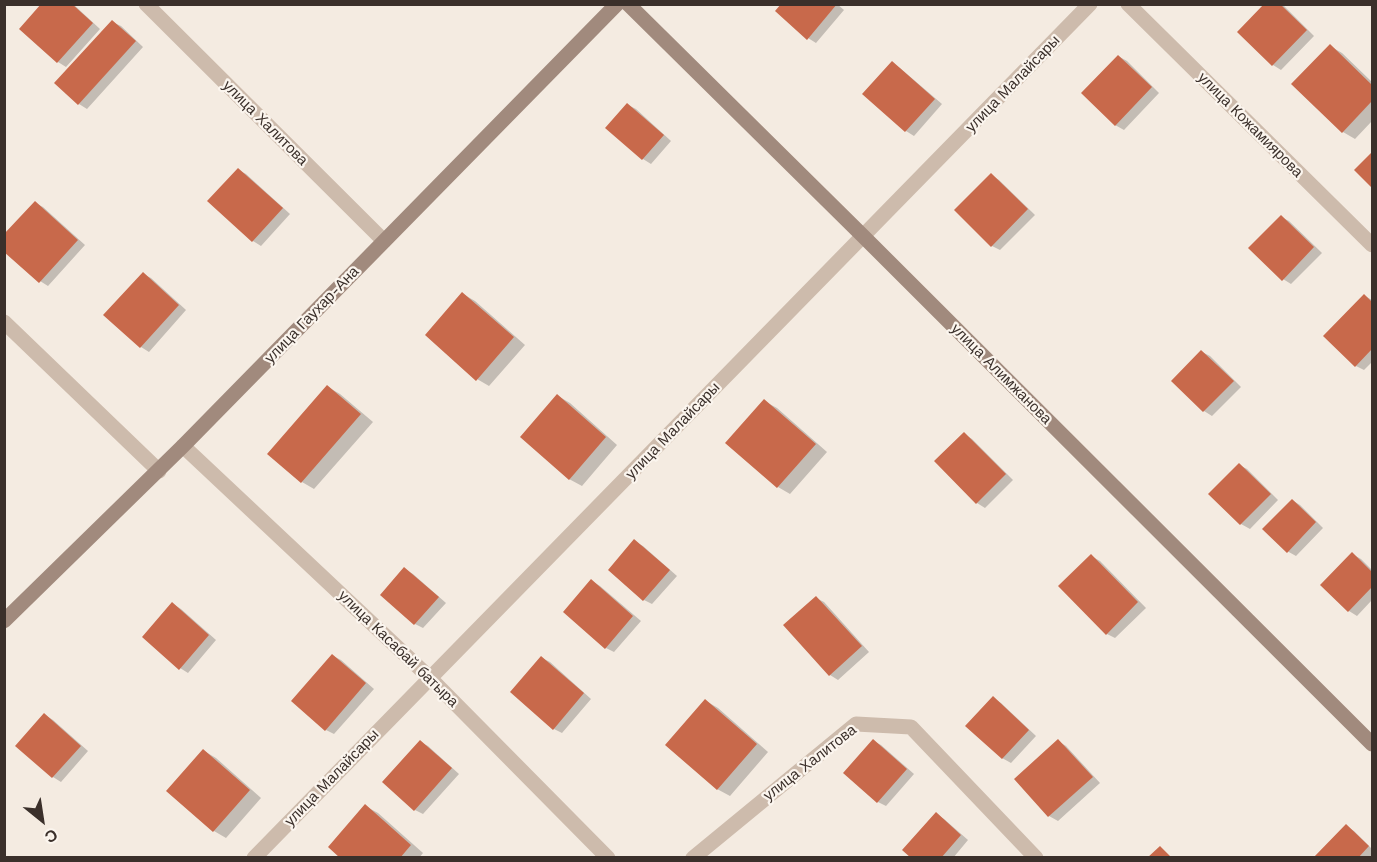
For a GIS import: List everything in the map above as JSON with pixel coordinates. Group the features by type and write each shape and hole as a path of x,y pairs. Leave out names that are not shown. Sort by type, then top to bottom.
{"street":[{"name":"улица Халитова","path":"146,4 384,241"},
{"name":"улица Гаухар-Ана","path":"4,621 159,471 617,4"},
{"name":"улица Алимжанова","path":"628,4 1372,744"},
{"name":"улица Малайсары","path":"254,858 1090,4"},
{"name":"улица Кожамиярова","path":"1128,4 1372,245"},
{"path":"4,322 159,471"},
{"name":"улица Касабай батыра","path":"183,446 430,678 608,858"},
{"name":"улица Халитова","path":"693,858 856,724 911,727 1036,858"}],"building":[{"path":"41,4 72,4 93,23 57,63 19,29"},
{"path":"781,4 837,4 807,40 775,11"},
{"path":"1264,4 1280,4 1307,30 1272,66 1237,32"},
{"path":"112,20 136,41 78,105 54,83"},
{"path":"1330,44 1372,85 1372,101 1342,133 1291,84"},
{"path":"1118,55 1152,87 1115,126 1081,93"},
{"path":"892,61 935,99 905,132 862,94"},
{"path":"627,103 664,135 642,160 605,128"},
{"path":"1372,152 1372,188 1354,170"},
{"path":"238,168 283,208 252,242 207,201"},
{"path":"991,173 1028,209 991,247 954,210"},
{"path":"35,201 78,240 39,283 4,252 4,234"},
{"path":"1281,215 1314,247 1282,281 1248,248"},
{"path":"143,272 179,305 140,348 103,315"},
{"path":"462,292 514,337 476,381 425,335"},
{"path":"1364,294 1372,302 1372,349 1355,367 1323,336"},
{"path":"1201,350 1234,381 1203,412 1171,381"},
{"path":"327,385 361,414 301,483 267,454"},
{"path":"557,394 606,437 569,480 520,437"},
{"path":"764,399 816,444 777,488 725,443"},
{"path":"964,432 1006,474 976,504 934,461"},
{"path":"1239,463 1271,494 1240,525 1208,494"},
{"path":"1292,499 1316,522 1287,553 1262,529"},
{"path":"634,539 670,570 643,601 608,570"},
{"path":"1352,552 1372,572 1372,587 1348,612 1320,585"},
{"path":"1091,554 1138,602 1106,635 1058,586"},
{"path":"404,567 439,597 414,625 380,595"},
{"path":"591,579 633,616 605,649 563,612"},
{"path":"816,596 862,646 829,676 783,625"},
{"path":"172,602 209,635 179,670 142,637"},
{"path":"332,654 366,683 325,731 291,701"},
{"path":"541,656 584,693 553,730 510,692"},
{"path":"993,696 1029,730 1002,759 965,726"},
{"path":"705,699 757,744 717,790 665,745"},
{"path":"44,713 81,746 52,778 15,746"},
{"path":"873,739 907,769 877,803 843,773"},
{"path":"1058,739 1093,777 1048,817 1014,779"},
{"path":"420,740 452,768 414,811 382,782"},
{"path":"203,749 250,790 213,832 166,791"},
{"path":"365,804 411,845 400,858 340,858 328,847"},
{"path":"936,812 961,835 941,858 911,858 902,850"},
{"path":"1346,824 1369,846 1358,858 1313,858"},
{"path":"1160,846 1172,858 1147,858"}]}
